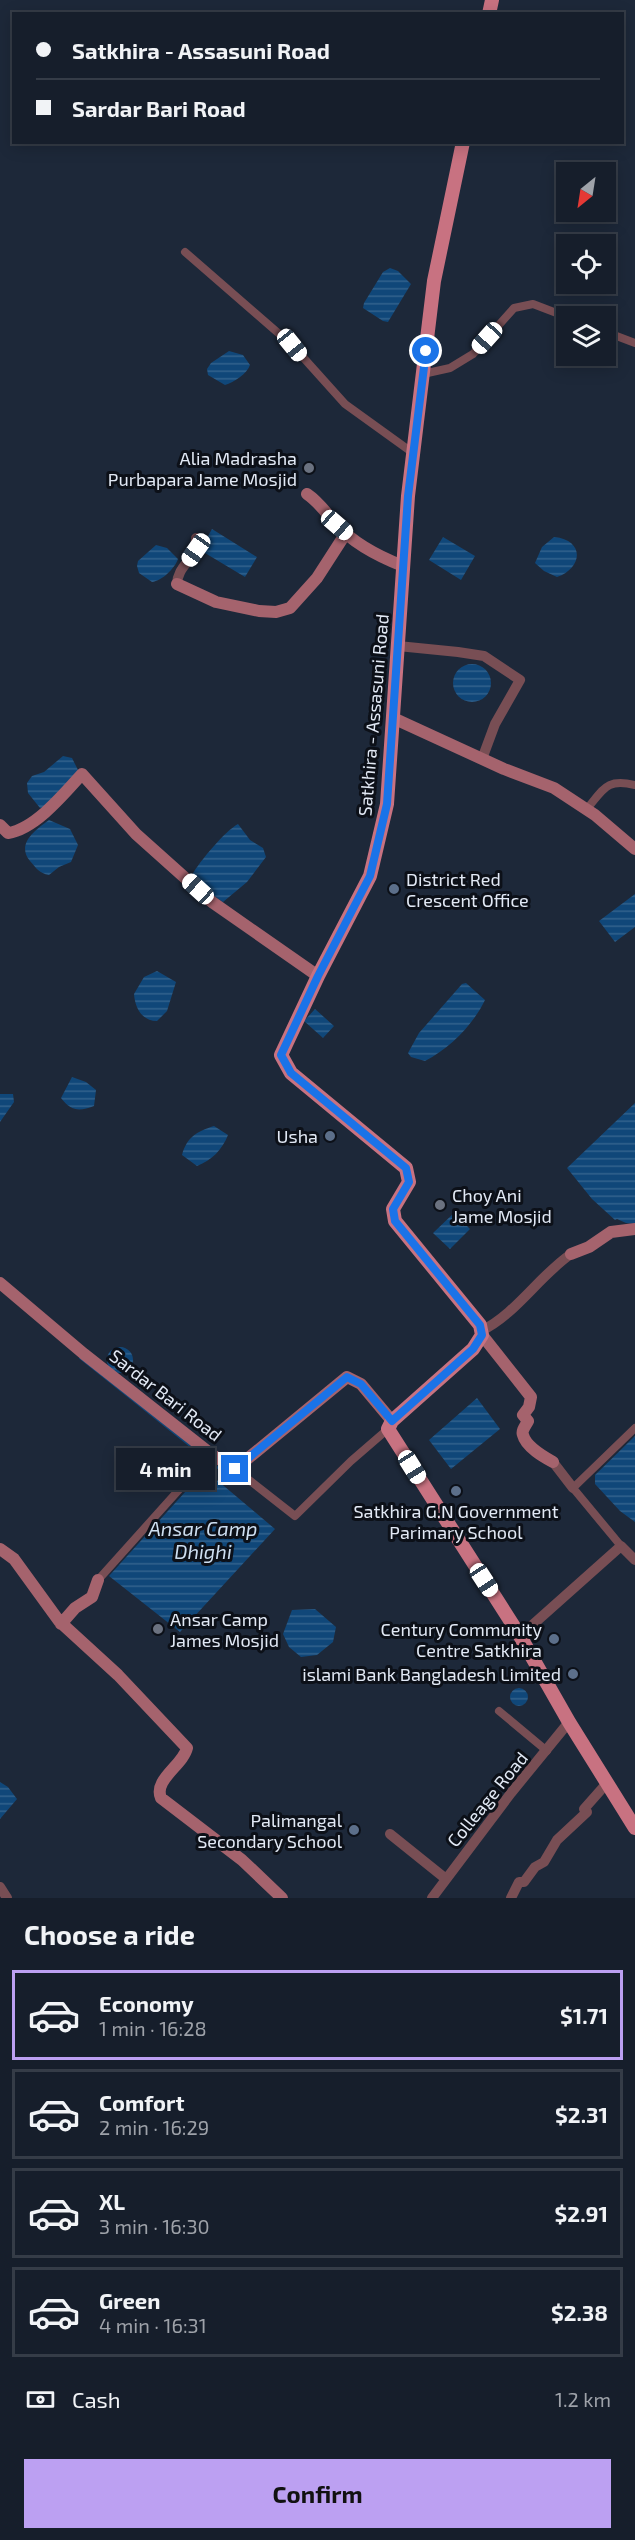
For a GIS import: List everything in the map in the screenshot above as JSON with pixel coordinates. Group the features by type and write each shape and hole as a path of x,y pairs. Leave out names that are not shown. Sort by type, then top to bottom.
{"main road":[{"name":"Satkhira - Assasuni Road","path":"463,144 434,281 413,453 387,804 370,876 318,976 281,1055 291,1073 406,1168 409,1182 393,1209 395,1221 480,1325 481,1333"},
{"path":"307,494 317,501 346,533 382,556 403,566"},
{"path":"177,584 216,602 259,611 276,612 291,608 317,578 346,533"},
{"path":"393,718 482,759 554,788 635,849"},
{"path":"0,825 8,833 15,832 50,809 82,774 136,834 212,902 318,976"},
{"path":"571,1254 589,1247 611,1232 635,1229"},
{"name":"Sardar Bari Road","path":"0,1283 84,1354 211,1454 235,1469"},
{"path":"390,1425 473,1349 481,1333 531,1397 529,1407 523,1414 528,1421 522,1432 523,1436 538,1454 553,1462"},
{"path":"235,1469 347,1377 361,1384 390,1425 635,1828"},
{"path":"0,1549 14,1559 61,1624 118,1675 187,1748 183,1758 161,1785 160,1798 242,1860 282,1898"},
{"path":"61,1624 75,1608 92,1597 98,1580"}],"street":[{"path":"185,252 292,345 345,404 413,453"},
{"path":"423,374 450,369 473,354 514,308 533,304 556,313"},
{"path":"616,336 635,343"},
{"path":"177,584 178,574 196,550 196,538"},
{"path":"398,646 484,657 520,680 495,724 482,759"},
{"path":"586,810 608,784 618,781 635,785"},
{"path":"481,1333 499,1320 550,1269 571,1254"},
{"path":"235,1469 295,1516 390,1425"},
{"path":"573,1488 635,1428"},
{"path":"98,1580 211,1454"},
{"path":"553,1462 628,1553"},
{"path":"520,1636 628,1553 635,1543"},
{"path":"499,1711 548,1751"},
{"name":"Colleage Road","path":"432,1898 511,1793 548,1751 569,1722"},
{"path":"511,1898 519,1882 525,1882 535,1867 544,1862 557,1840 580,1821 587,1812 584,1809 607,1783"},
{"path":"390,1834 446,1879"},
{"path":"0,1887 7,1898"}],"water":[{"path":"390,268 398,271 411,284 388,322 363,308 383,272"},
{"path":"229,351 243,355 250,365 240,377 225,385 208,375 207,369 211,363"},
{"path":"212,529 257,557 245,577 200,550"},
{"path":"443,537 475,556 461,580 429,560"},
{"path":"554,537 571,543 577,555 572,567 557,577 544,571 535,563 542,547"},
{"path":"156,545 167,548 178,559 168,574 152,582 139,573 137,566 138,561"},
{"path":"472,664 485,670 491,683 485,696 472,702 459,696 453,683 459,670"},
{"path":"63,756 72,758 78,770 44,809 40,808 28,793 27,783 32,776 44,772"},
{"path":"49,820 70,829 78,845 71,862 59,867 49,875 36,868 26,855 25,849 29,838"},
{"path":"238,824 250,840 263,848 266,857 247,882 223,902 209,893 192,875 213,847"},
{"path":"635,894 635,927 615,942 599,921"},
{"path":"157,971 176,982 167,1011 157,1021 147,1019 140,1013 134,994 144,977"},
{"path":"466,983 485,1000 474,1018 460,1035 434,1056 425,1061 411,1057 408,1053 419,1033 462,984"},
{"path":"315,1009 334,1026 323,1038 304,1021"},
{"path":"72,1077 86,1082 96,1090 94,1106 76,1109 68,1106 61,1098"},
{"path":"0,1094 13,1094 14,1102 0,1122"},
{"path":"635,1103 635,1224 615,1220 592,1199 567,1168"},
{"path":"214,1126 228,1135 216,1154 197,1166 182,1155 184,1149 193,1136"},
{"path":"454,1213 470,1229 450,1249 433,1233"},
{"path":"120,1347 129,1351 133,1360 129,1369 120,1373 111,1369 107,1360 111,1351"},
{"path":"477,1398 500,1429 451,1469 429,1440"},
{"path":"635,1436 635,1522 620,1511 595,1484 595,1475"},
{"name":"Ansar Camp Dhighi","path":"205,1470 275,1529 180,1632 109,1576"},
{"path":"315,1609 336,1627 333,1642 317,1655 301,1657 289,1647 283,1634 292,1610"},
{"path":"519,1688 525,1691 528,1697 525,1703 519,1706 513,1703 510,1697 513,1691"},
{"path":"0,1782 8,1787 17,1799 0,1819"}],"waterway":[{"path":"80,1358 204,1457"},
{"path":"209,1460 226,1475"}],"place":[{"name":"Alia Madrasha Purbapara Jame Mosjid","path":"309,468"},
{"name":"District Red Crescent Office","path":"394,889"},
{"name":"Usha","path":"330,1136"},
{"name":"Choy Ani Jame Mosjid","path":"440,1205"},
{"name":"Satkhira G.N Government Parimary School","path":"456,1491"},
{"name":"Ansar Camp James Mosjid","path":"158,1629"},
{"name":"Century Community Centre Satkhira","path":"554,1639"},
{"name":"islami Bank Bangladesh Limited","path":"573,1674"},
{"name":"Palimangal Secondary School","path":"354,1830"}],"route":[{"path":"235,1469 347,1377 361,1384 392,1421 473,1349 482,1335 480,1325 395,1221 393,1209 409,1182 406,1168 291,1073 281,1055 318,976 370,876 387,804 408,496 426,351"}]}
